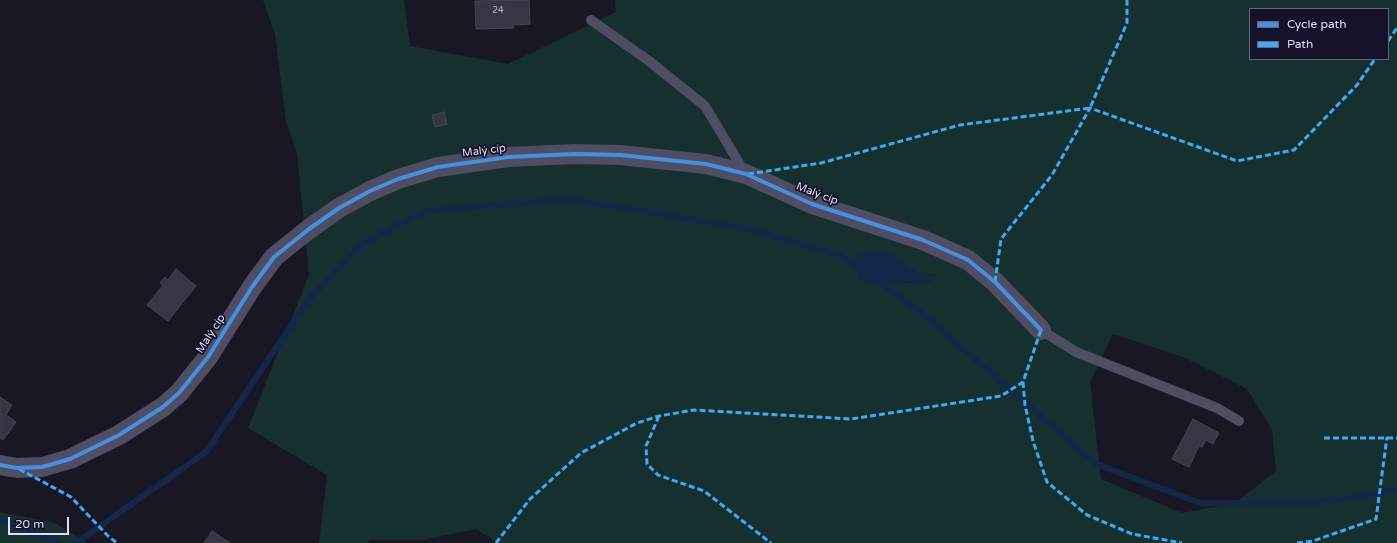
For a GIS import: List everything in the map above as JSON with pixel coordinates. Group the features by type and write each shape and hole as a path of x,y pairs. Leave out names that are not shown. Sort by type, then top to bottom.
{"street":[{"name":"Malý cíp","path":"0,465 17,468 42,467 70,459 119,435 163,407 179,393 208,357 252,287 274,257 309,229 339,208 370,191 398,179 438,168 508,157 575,154 620,155 706,164 746,174 812,204 923,240 968,260 995,282 1041,330"}],"lane":[{"path":"591,20 649,61 705,106 746,174"},
{"path":"1041,330 1076,352 1217,408 1239,421"}],"green space":[{"path":"263,0 404,0 410,46 508,64 616,12 615,0 1397,0 1397,543 498,543 476,529 423,540 369,540 368,543 319,543 327,475 248,428 309,275 297,154 286,121 275,34","holes":["919,273 935,275 914,283 900,282","1113,334 1185,358 1247,389 1272,430 1276,471 1235,503 1182,513 1101,479 1090,382"]},
{"path":"0,512 55,523 87,543 0,543"}],"water":[{"path":"872,251 890,253 919,273 936,275 931,282 900,282 882,285 868,284 861,281 855,267 859,254"}],"building":[{"path":"529,0 530,24 513,25 514,28 476,29 475,1"},
{"path":"444,112 447,124 435,127 432,115"},
{"path":"176,269 196,286 168,321 147,305 163,285 160,283 165,277 168,280"},
{"path":"0,397 12,405 6,415 16,422 3,440 0,438"},
{"path":"1193,419 1219,433 1213,444 1206,440 1202,447 1199,446 1189,467 1172,459"},
{"path":"212,531 230,543 204,543"}],"waterway":[{"path":"76,543 206,452 309,299 363,243 426,211 571,199 748,229 839,255 861,270"},
{"path":"877,281 915,307 1096,464 1200,503 1315,503 1397,490"},
{"path":"0,519 59,543"}],"marked path":[{"path":"748,174 821,163 960,125 1090,108 1127,23 1127,0"},
{"path":"1389,40 1397,28"},
{"path":"995,282 1001,239 1052,175 1090,108 1237,161 1294,150 1357,85 1374,60"},
{"path":"496,543 530,499 581,453 637,423 659,416 694,410 851,419 1001,396 1023,382 1041,330"},
{"path":"1023,382 1025,405 1033,441 1047,482 1087,515 1132,534 1182,543"},
{"path":"659,416 646,446 647,464 658,475 704,491 771,543"},
{"path":"1297,543 1313,541 1376,519 1387,437"},
{"path":"1324,438 1397,438"},
{"path":"19,469 71,497 108,536 117,543"}],"cycle path":[{"path":"0,465 17,468 42,467 70,459 119,435 163,407 179,393 208,357 252,287 274,257 309,229 339,208 370,191 398,179 438,167 508,157 575,154 620,155 706,164 746,174 812,204 923,240 968,260 995,282 1041,330"}]}
